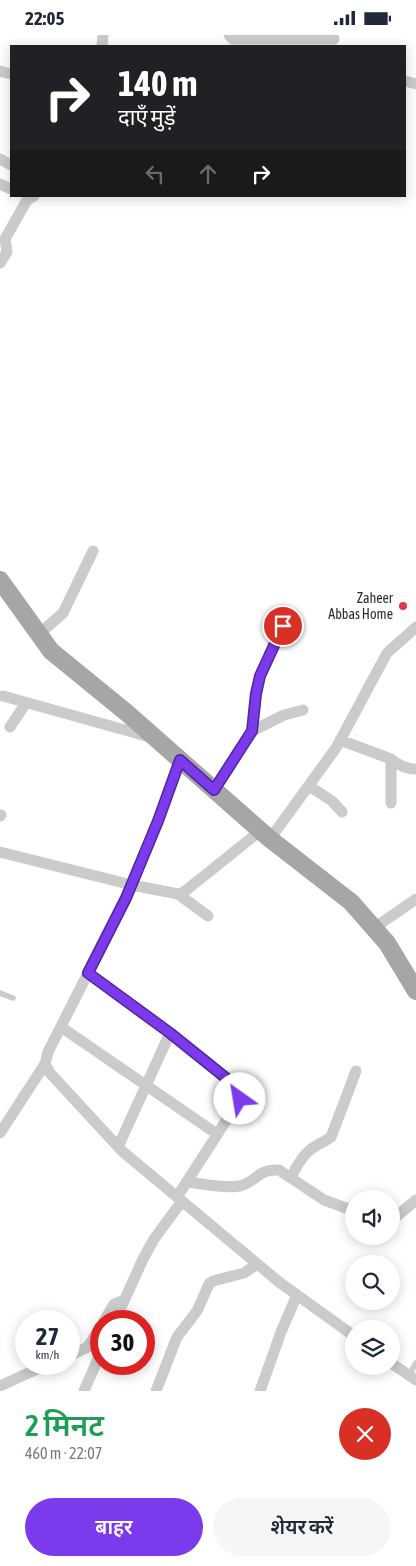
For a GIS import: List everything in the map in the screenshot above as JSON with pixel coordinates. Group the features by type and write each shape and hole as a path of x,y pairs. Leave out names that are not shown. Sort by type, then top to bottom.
{"main road":[{"path":"0,579 51,651 155,738 265,835 351,902 387,943 416,991"}],"street":[{"path":"229,35 233,39 334,40"},
{"path":"0,263 7,252 5,239 30,197"},
{"path":"39,634 63,613 92,551"},
{"path":"214,790 252,731 260,676 283,626"},
{"path":"178,894 184,892 265,835 309,786 336,748 387,653 416,627"},
{"path":"2,696 155,738"},
{"path":"10,727 26,703"},
{"path":"252,731 284,715 302,711"},
{"path":"340,740 391,759 410,769 416,769"},
{"path":"391,759 391,803"},
{"path":"0,1133 45,1064 48,1052 132,885 180,760"},
{"path":"309,786 332,801 342,813"},
{"path":"0,852 132,885 178,894 208,916"},
{"path":"374,928 416,899"},
{"path":"88,973 170,1033 236,1086 240,1092 240,1099 186,1182 179,1199 154,1239 120,1310"},
{"path":"61,1027 217,1134"},
{"path":"118,1147 170,1033"},
{"path":"45,1064 50,1073 118,1147 257,1264 345,1330"},
{"path":"291,1177 302,1157 308,1151 331,1137 356,1071"},
{"path":"186,1182 244,1185 262,1172 279,1170 324,1200 345,1208"},
{"path":"400,1213 416,1200"},
{"path":"156,1391 177,1337 187,1321 197,1311 209,1284 213,1281 244,1273 257,1264"},
{"path":"260,1391 281,1332 297,1295"},
{"path":"110,1310 114,1304 124,1300"},
{"path":"80,1351 90,1344"},
{"path":"400,1369 413,1378"},
{"path":"0,1386 24,1375"},
{"path":"84,1391 91,1375"}],"lane":[{"path":"0,993 13,998"},
{"path":"413,1378 416,1363"}],"place":[{"name":"Zaheer Abbas Home","path":"403,606"}],"route":[{"path":"240,1099 240,1092 236,1086 170,1033 88,973 126,898 158,821 180,760 214,790 252,731 260,676 283,626"}]}
